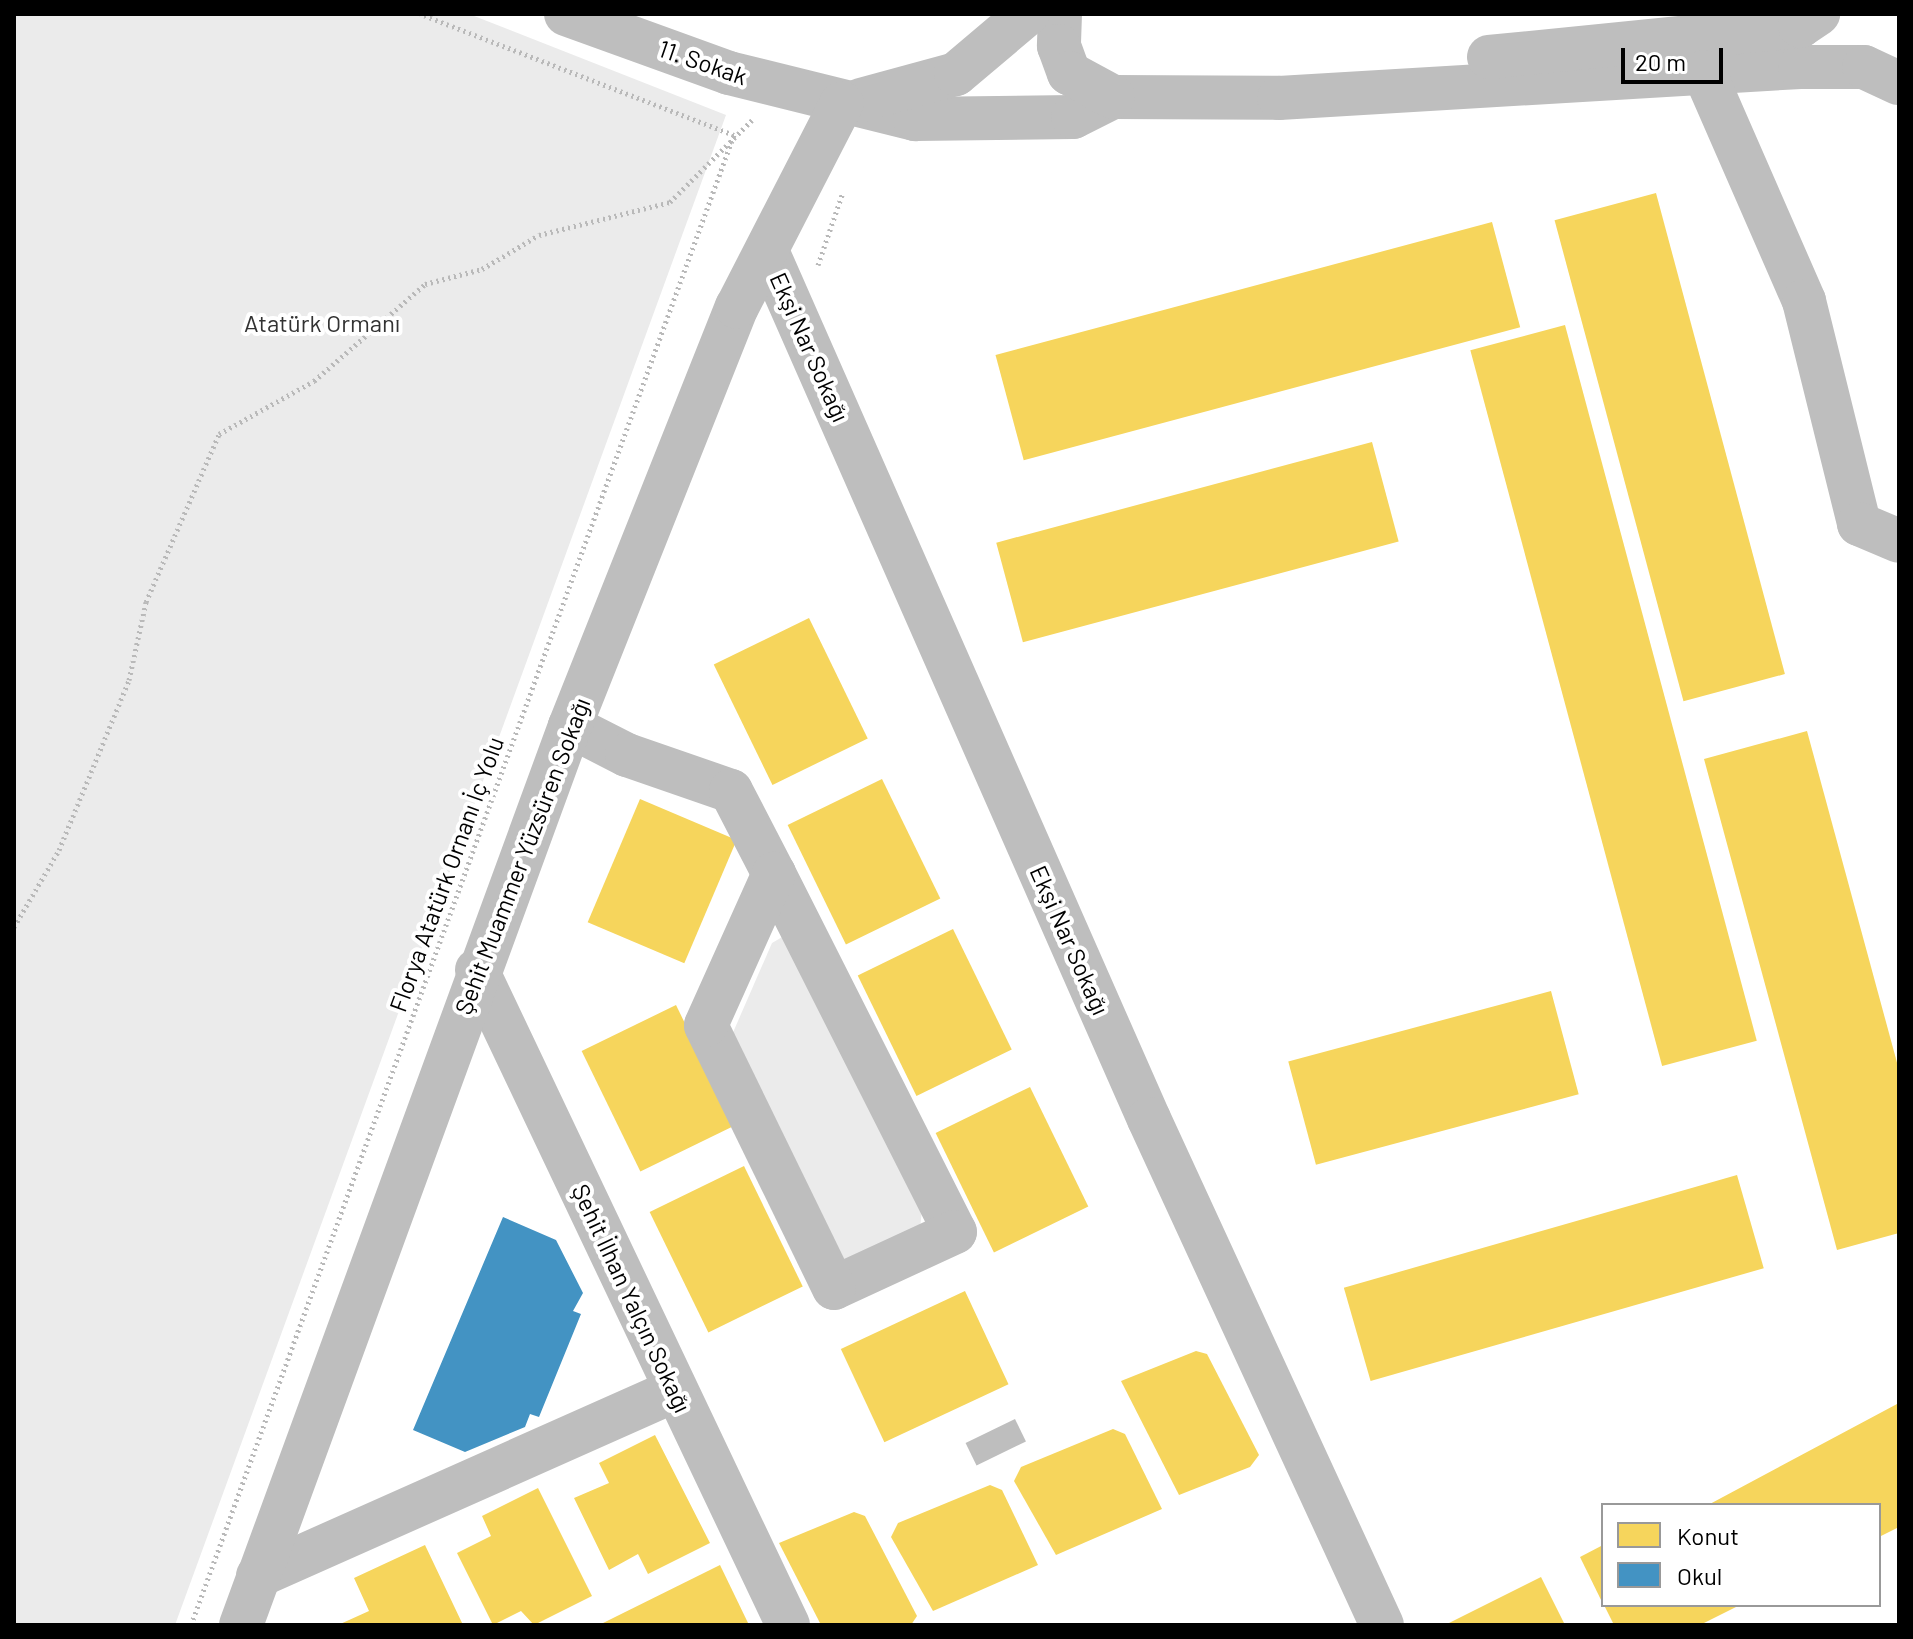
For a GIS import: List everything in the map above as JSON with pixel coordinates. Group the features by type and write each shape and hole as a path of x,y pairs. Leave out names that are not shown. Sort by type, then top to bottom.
{"street":[{"name":"11. Sokak","path":"566,14 729,73 915,119 1073,117 1113,97"},
{"path":"842,103 901,95 956,74 1027,14"},
{"path":"1060,14 1059,46 1069,73 1113,97 1205,93 1279,98 1704,72 1864,67 1899,83"},
{"path":"1205,93 1284,78 1800,26 1818,14"},
{"path":"1704,72 1804,301 1859,524 1899,541"},
{"name":"Şehit Muammer Yüzsüren Sokağı","path":"241,1625 477,970 570,726 737,307 842,103"},
{"name":"Ekşi Nar Sokağı","path":"767,251 1149,1119 1382,1625"},
{"path":"570,726 627,755 731,791 774,874 955,1232 834,1288 706,1025 774,874"},
{"name":"Şehit İlhan Yalçın Sokağı","path":"477,970 788,1625"},
{"path":"258,1576 675,1390"}],"path":[{"path":"421,14 734,135"},
{"path":"14,927 59,850 129,680 146,602 219,434 314,381 425,284 482,269 539,235 670,202 734,135 767,114"},
{"name":"Florya Atatürk Ornanı İç Yolu","path":"191,1625 734,135"},
{"path":"818,278 821,248 848,180"}],"green space":[{"name":"Atatürk Ormanı","path":"14,14 469,14 726,115 175,1625 14,1625"},
{"path":"784,936 922,1210 920,1228 851,1262 836,1258 731,1037 772,943"}],"shaded area":[{"path":"1015,1419 1026,1441 977,1466 966,1443"}],"building: Konut":[{"path":"1656,193 1785,674 1683,701 1555,220"},
{"path":"1492,222 1520,327 1024,460 996,355"},
{"path":"1565,325 1757,1041 1662,1066 1470,350"},
{"path":"1372,442 1399,541 1023,642 996,543"},
{"path":"809,618 868,738 772,785 714,664"},
{"path":"1807,731 1899,1070 1899,1233 1837,1250 1704,759"},
{"path":"882,779 940,899 846,945 788,825"},
{"path":"640,799 737,840 684,963 588,922"},
{"path":"953,929 1012,1049 916,1096 858,975"},
{"path":"1551,991 1579,1094 1316,1165 1288,1061"},
{"path":"676,1005 735,1125 640,1171 582,1051"},
{"path":"1030,1087 1088,1207 994,1253 936,1133"},
{"path":"744,1166 803,1286 708,1332 650,1212"},
{"path":"1737,1175 1764,1268 1371,1381 1344,1288"},
{"path":"965,1291 1009,1384 884,1442 841,1349"},
{"path":"1196,1351 1207,1354 1259,1455 1250,1467 1179,1495 1121,1381"},
{"path":"1897,1404 1899,1527 1881,1536 1881,1503 1712,1503"},
{"path":"1113,1429 1125,1434 1162,1509 1056,1555 1014,1481 1021,1467"},
{"path":"655,1435 710,1543 648,1574 638,1554 609,1570 574,1498 609,1483 599,1463"},
{"path":"990,1485 1002,1490 1038,1565 933,1611 891,1537 898,1523"},
{"path":"538,1488 592,1596 534,1625 521,1611 493,1625 457,1553 491,1536 482,1516"},
{"path":"854,1512 865,1516 917,1616 911,1625 821,1625 779,1543"},
{"path":"425,1545 463,1625 338,1625 369,1611 354,1578"},
{"path":"1601,1546 1601,1600 1580,1557"},
{"path":"720,1565 749,1625 599,1625"},
{"path":"1541,1577 1565,1625 1445,1625"},
{"path":"1605,1607 1736,1607 1700,1625 1614,1625"}],"building: Okul":[{"path":"503,1217 556,1240 583,1293 573,1311 581,1314 539,1417 530,1414 525,1427 465,1452 413,1430"}]}
